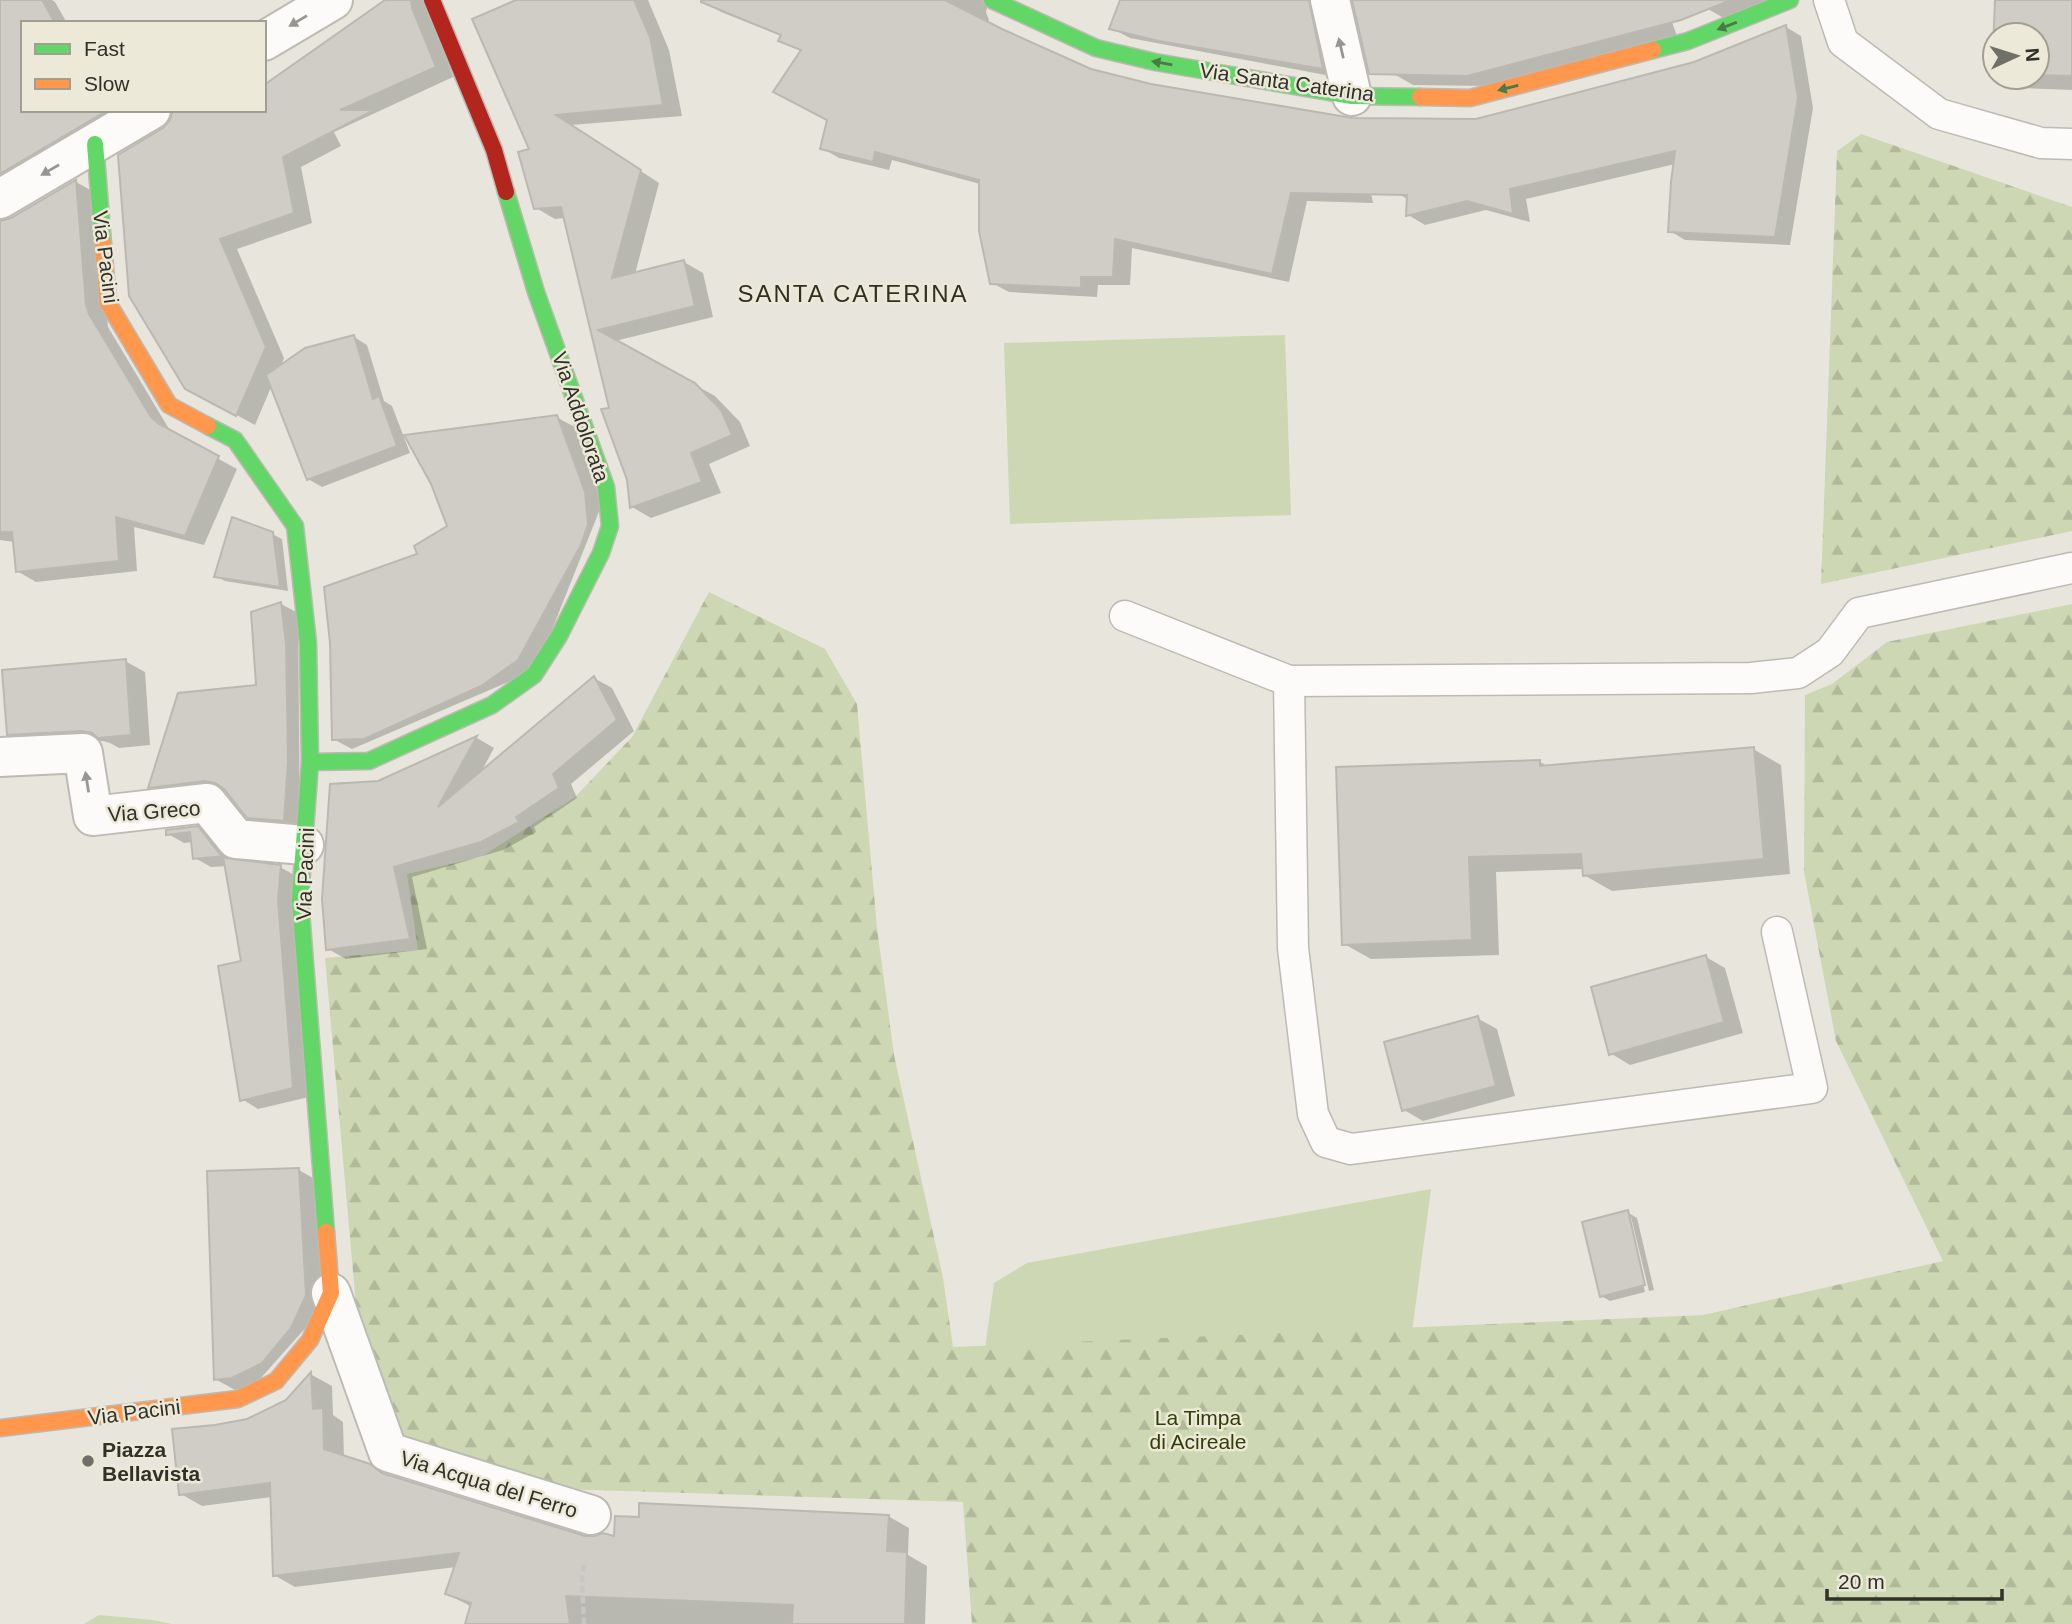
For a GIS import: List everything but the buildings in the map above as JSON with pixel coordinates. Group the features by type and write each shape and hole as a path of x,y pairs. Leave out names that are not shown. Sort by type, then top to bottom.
{"street":[{"path":"266,40 332,0"},
{"name":"Via Addolorata","path":"310,762 369,761 492,705 534,675 565,624 601,553 610,526 606,487 536,292 494,150 432,0"},
{"name":"Via Santa Caterina","path":"992,0 1096,48 1155,62 1352,96 1470,98 1688,41 1790,0"},
{"path":"1330,0 1352,96"},
{"path":"0,199 148,112"},
{"name":"Via Pacini","path":"0,1428 238,1399 276,1381 310,1340 331,1293 300,899 310,762 308,643 295,526 235,440 169,405 108,303 95,144"},
{"name":"Via Greco","path":"0,757 83,753 93,816 207,803 236,839 304,845"},
{"name":"Via Acqua del Ferro","path":"331,1293 388,1452 591,1515"}],"lane":[{"path":"1829,0 1843,42 1939,114 2041,143 2072,144"},
{"path":"1125,616 1289,681 1751,677 1798,673 1830,652 1859,613 2072,568"},
{"path":"1289,681 1293,948 1313,1114 1326,1142 1351,1149 1812,1088 1777,932"}],"path":[{"path":"584,1624 582,1577 591,1515"}],"green space":[{"path":"1861,134 2072,207 2072,531 1821,584 1837,151"},
{"path":"1285,335 1291,515 1010,524 1004,343"},
{"name":"La Timpa di Acireale","path":"709,592 825,649 857,704 877,928 894,1055 943,1278 953,1347 1703,1315 1943,1261 1836,1041 1804,872 1805,695 1832,684 1887,642 2072,604 2072,1624 972,1624 963,1502 560,1489 405,1442 359,1339 325,958 418,950 407,874 481,857 574,798 632,737"},
{"name":"La Timpa di Acireale","path":"1431,1189 1398,1437 2072,1624 964,1502 994,1283 1027,1263"},
{"path":"99,1615 153,1620 172,1624 84,1624"}],"traffic: fast":[{"path":"992,0 1096,48 1155,62 1352,96 1420,97"},
{"path":"1653,50 1688,41 1790,0"},
{"path":"95,144 103,244"},
{"path":"310,762 369,761 492,705 534,675 559,636 601,553 610,526 606,487 536,292 506,192"},
{"path":"208,426 235,440 295,526 308,643 310,762 300,899 326,1232"}],"traffic: slow":[{"path":"1420,97 1470,98 1653,50"},
{"path":"103,244 108,303 169,405 208,426"},
{"path":"0,1428 238,1399 276,1381 310,1340 331,1293 326,1232"}],"traffic: jam":[{"path":"432,0 494,150 506,192"}],"place":[{"name":"Piazza Bellavista","path":"88,1461"}],"district":[{"name":"SANTA CATERINA","path":"853,293"}]}
